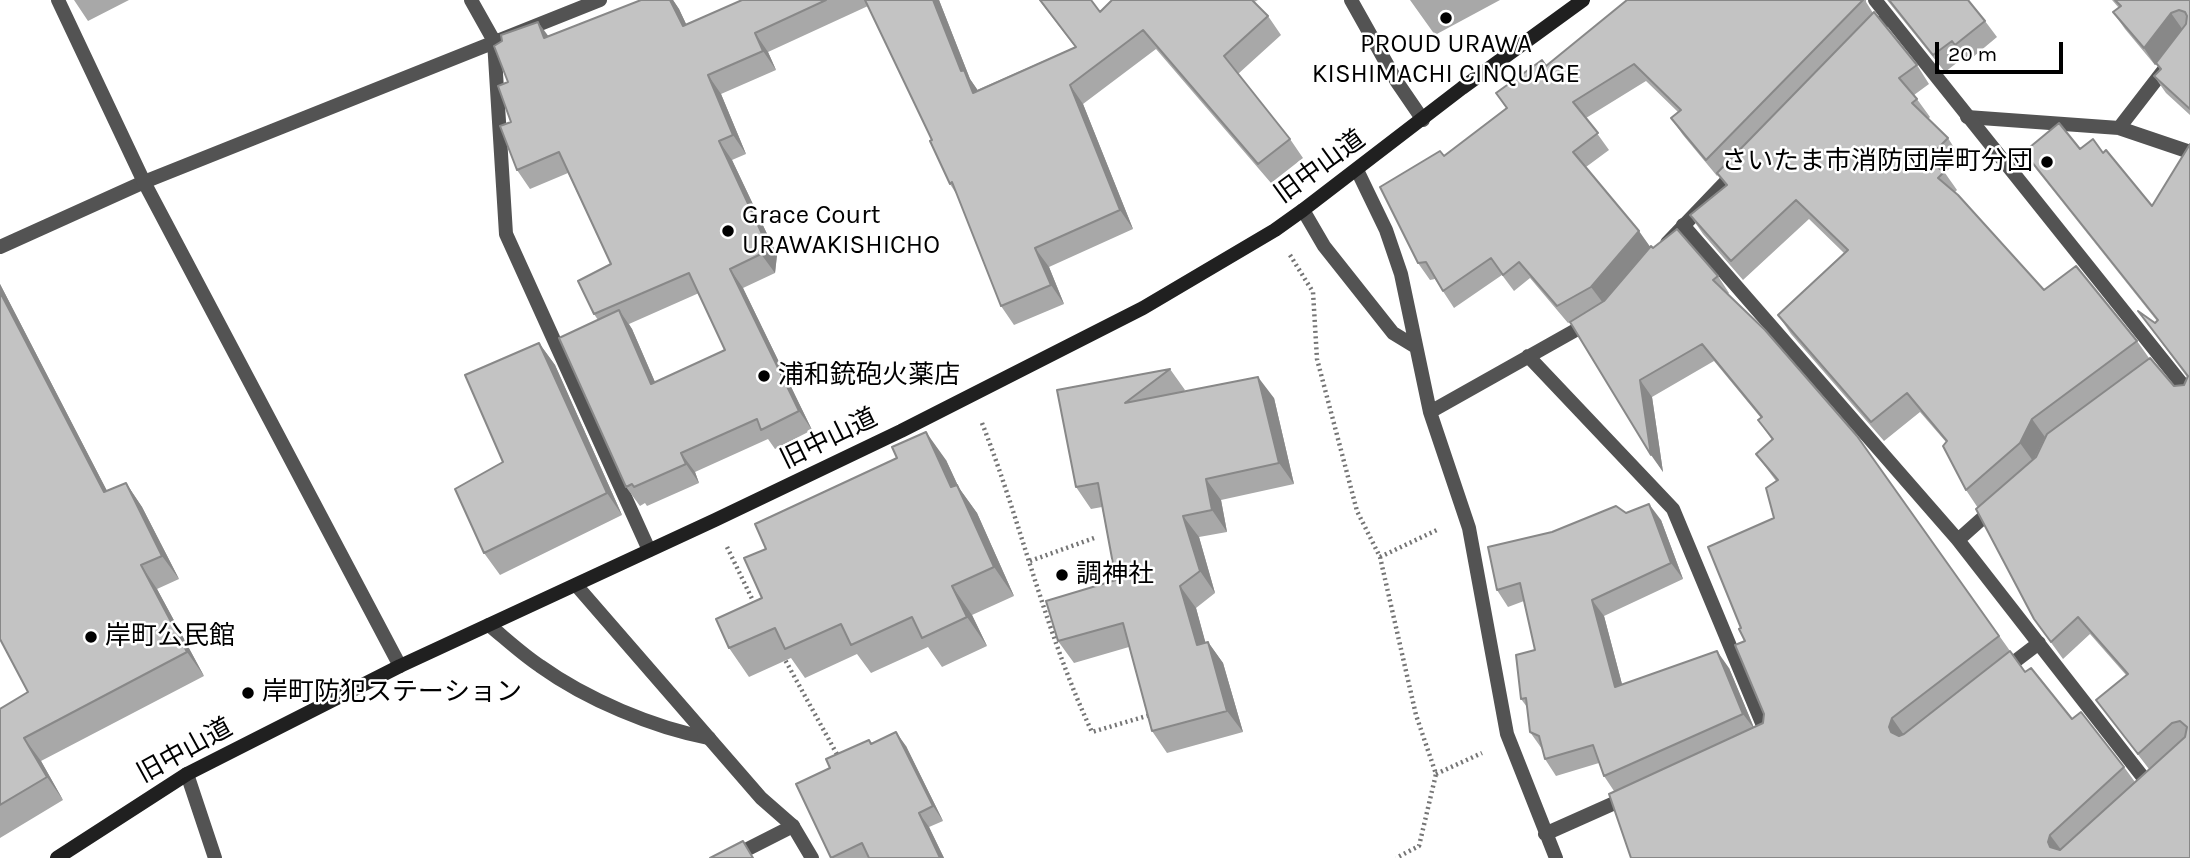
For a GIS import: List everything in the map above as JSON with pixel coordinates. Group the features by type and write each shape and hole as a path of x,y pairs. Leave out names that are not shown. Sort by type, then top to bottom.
{"main road":[{"name":"旧中山道","path":"57,858 187,774 400,666 715,520 971,396 1143,308 1304,211 1462,88 1583,0"}],"street":[{"path":"58,0 144,182 400,666"},
{"path":"471,0 494,41 506,234 649,550"},
{"path":"0,247 144,182 600,0"},
{"path":"1352,0 1397,82 1423,120"},
{"path":"1875,0 2158,365 2190,394"},
{"path":"1859,46 1888,16"},
{"path":"2119,128 2190,36"},
{"path":"1967,117 2119,128 2190,152"},
{"path":"1658,253 1742,165"},
{"path":"1357,170 1386,230 1397,263 1430,412 1469,528 1507,734 1556,858"},
{"path":"1304,211 1324,246 1393,333 1416,347"},
{"path":"1683,225 1958,540 2149,785"},
{"path":"1430,412 1597,317"},
{"path":"1528,356 1674,509 1767,735 1754,741"},
{"path":"1958,540 2010,494"},
{"path":"576,585 761,798 793,826 812,858"},
{"path":"489,625 540,666 576,688 676,732 709,738"},
{"path":"1985,684 2039,643"},
{"path":"187,774 215,858"},
{"path":"1545,834 1643,790"},
{"path":"730,858 793,826"}],"path":[{"path":"1275,230 1313,292 1317,359 1357,511 1380,557 1416,715 1436,774 1419,846 1396,858"},
{"path":"971,396 1002,475 1055,645 1092,732 1150,715"},
{"path":"715,520 741,579 761,615"},
{"path":"1380,557 1440,529"},
{"path":"1030,561 1097,537"},
{"path":"781,651 840,759"},
{"path":"1436,774 1482,753"}],"building":[{"path":"641,0 670,0 683,26 742,0 826,0 755,33 763,51 708,75 733,135 719,141 763,236 761,254 730,269 799,411 761,430 757,419 681,453 686,464 634,487 632,484 626,487 559,338 619,310 651,384 725,350 689,273 594,314 578,281 611,264 559,152 517,170 500,126 511,122 498,86 508,82 494,46 502,41 501,35 538,22 544,38"},
{"path":"865,0 933,0 961,71 964,70 973,93 1076,47 1040,0 1091,0 1100,12 1112,0 1252,0 1268,16 1224,56 1290,139 1258,164 1143,30 1070,85 1120,210 1035,248 1051,285 1001,306 952,182 950,184 930,141 932,140"},
{"path":"1627,0 1863,0 1706,160 1671,118 1681,110 1634,64 1573,102 1598,133 1573,152 1639,231 1591,287 1557,306 1519,262 1503,275 1491,258 1443,291 1426,262 1418,263 1380,187 1440,151 1444,156 1507,108 1496,93 1542,60 1546,66"},
{"path":"1889,0 1968,0 1985,21 1955,45 1952,41 1933,55"},
{"path":"2115,0 2190,0 2190,109 2154,76 2161,69 2156,63 2186,24 2185,12 2179,10 2171,13 2144,48 2113,12 2121,6"},
{"path":"1874,12 1917,65 1899,78 1917,99 1912,103 1948,138 1927,159 1944,172 1938,178 1958,195 2044,290 2076,266 2137,341 2032,419 2020,443 1966,490 1943,446 1947,441 1907,393 1871,422 1778,315 1848,250 1796,200 1731,261 1690,215 1727,185 1717,173"},
{"path":"2059,123 2080,149 2093,139 2103,153 2106,150 2152,206 2190,144 2190,858 1631,858 1609,794 1763,723 1764,714 1735,645 1745,641 1708,547 1774,518 1766,488 1778,480 1756,454 1773,439 1758,420 1762,417 1702,344 1640,380 1651,455 1570,322 1604,301 1651,246 1653,248 1677,229 1718,276 1713,280 1765,330 1857,436 1999,636 1892,718 1889,727 1891,732 1899,736 1904,734 2010,651 2025,672 2031,668 2072,719 2081,712 2124,767 2050,835 2050,847 2060,850 2185,737 2187,727 2180,721 2172,723 2138,754 2096,700 2128,674 2078,617 2051,642 2034,619 1976,509 2036,457 2047,434 2150,358 2174,386 2184,385 2188,376 2138,311 2155,323 2158,320 2024,152"},
{"path":"0,292 104,492 126,483 162,556 141,565 187,652 24,738 47,777 0,805 0,709 28,692 0,639"},
{"path":"539,343 607,493 484,553 455,489 503,462 465,375"},
{"path":"1170,369 1125,403 1258,377 1279,463 1206,479 1212,510 1183,516 1200,571 1180,586 1197,645 1208,642 1227,711 1152,731 1123,623 1058,641 1046,601 1116,580 1098,483 1076,487 1057,390"},
{"path":"926,432 951,487 957,485 994,567 952,586 967,617 922,638 912,617 851,645 841,624 785,649 775,628 729,648 716,619 762,598 744,558 766,549 755,524 897,458 892,447"},
{"path":"1649,504 1671,563 1592,600 1615,687 1717,651 1743,714 1604,776 1593,745 1545,759 1539,736 1530,732 1526,698 1521,699 1516,655 1535,650 1520,583 1497,590 1488,547 1552,532 1616,506 1626,513"},
{"path":"896,732 933,806 919,813 940,858 869,858 862,843 831,858 796,784 830,768 826,759 869,740 871,744"},
{"path":"743,841 753,858 710,858"}],"place":[{"name":"PROUD URAWA KISHIMACHI CINQUAGE","path":"1446,18"},
{"name":"さいたま市消防団岸町分団","path":"2047,162"},
{"name":"Grace Court URAWAKISHICHO","path":"728,231"},
{"name":"浦和銃砲火薬店","path":"764,376"},
{"name":"調神社","path":"1062,575"},
{"name":"岸町公民館","path":"91,637"},
{"name":"岸町防犯ステーション","path":"248,693"}]}
